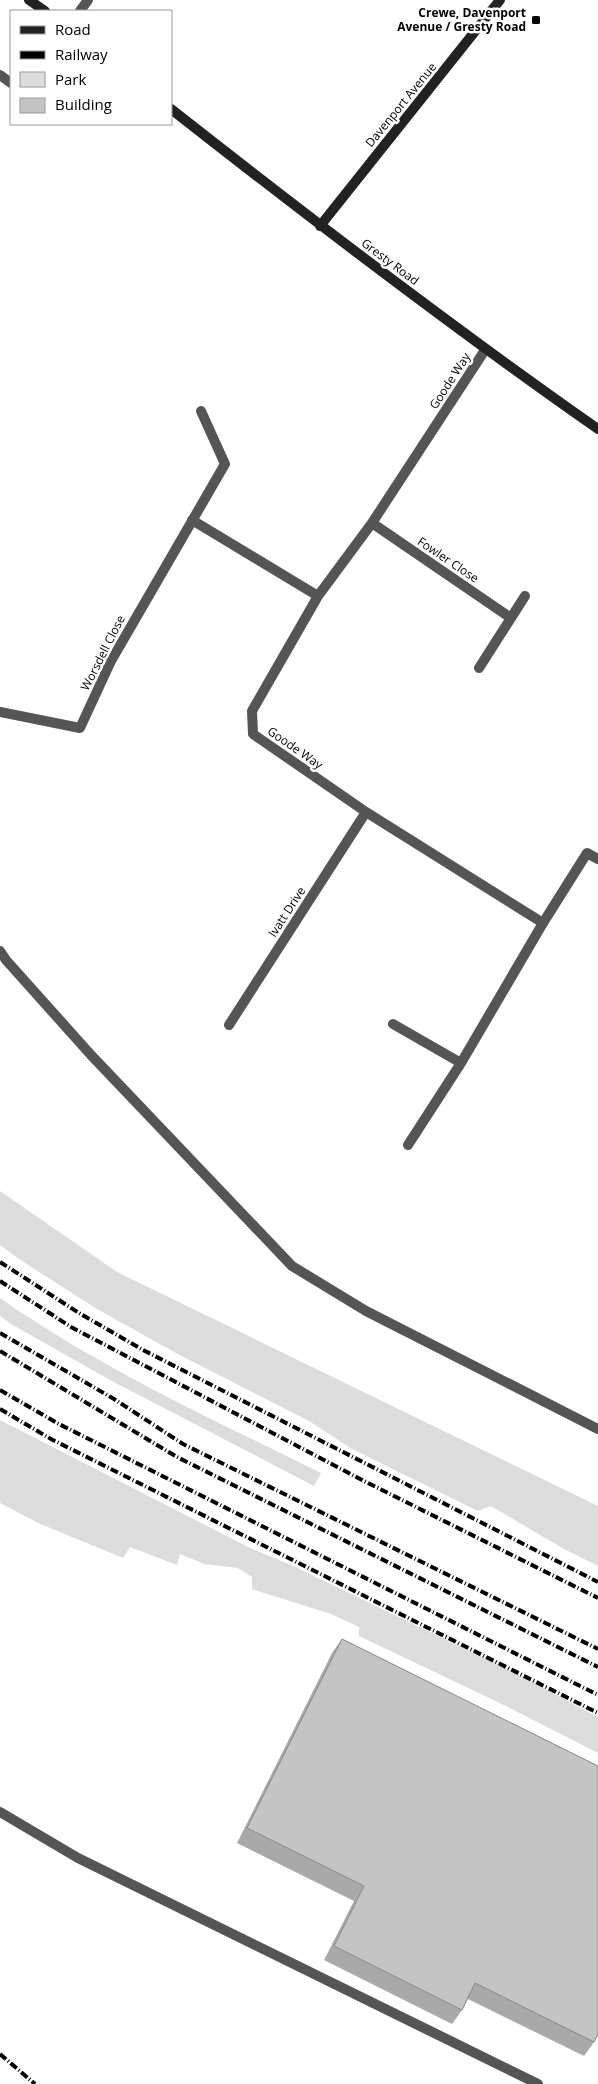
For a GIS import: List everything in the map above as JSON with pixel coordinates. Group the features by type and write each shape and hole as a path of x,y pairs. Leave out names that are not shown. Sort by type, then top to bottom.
{"main road":[{"path":"29,0 44,10"},
{"name":"Davenport Avenue","path":"320,226 500,0"},
{"name":"Gresty Road","path":"172,110 320,226 485,350 598,429"}],"street":[{"name":"Goode Way","path":"485,350 372,523 318,596 252,711 253,734 366,812 542,924"},
{"name":"Worsdell Close","path":"0,712 80,728 110,661 225,464 201,411"},
{"path":"192,520 318,596"},
{"name":"Fowler Close","path":"372,523 510,618"},
{"path":"479,668 525,596"},
{"name":"Ivatt Drive","path":"229,1025 366,812"},
{"path":"408,1145 461,1063 586,853 598,859"},
{"path":"0,951 90,1055 292,1266 366,1311 598,1429"},
{"path":"393,1024 461,1063"},
{"path":"0,1812 78,1858 538,2084"}],"green space":[{"path":"0,1191 117,1272 598,1506 598,1566 562,1548 491,1506 478,1511 352,1449 309,1421 174,1352 97,1309 0,1245"},
{"path":"0,1298 77,1347 157,1392 321,1473 314,1486 110,1380 11,1324 0,1316"},
{"path":"0,1420 250,1548 291,1565 515,1673 598,1717 598,1753 506,1706 359,1636 359,1627 331,1614 252,1589 252,1577 238,1568 204,1564 180,1554 177,1565 130,1547 123,1558 38,1523 0,1503"}],"building":[{"path":"342,1639 598,1766 598,2035 594,2042 475,1983 462,2010 334,1946 364,1886 247,1828"}],"railway":[{"path":"0,1262 79,1313 145,1351 598,1582"},
{"path":"0,1281 71,1327 362,1480 598,1598"},
{"path":"0,1333 114,1399 183,1444 598,1649"},
{"path":"0,1351 177,1457 598,1667"},
{"path":"0,1390 57,1423 598,1695"},
{"path":"0,1409 51,1439 598,1713"},
{"path":"0,2054 35,2084"}],"place":[{"name":"Crewe, Davenport Avenue / Gresty Road","path":"536,20"}]}
